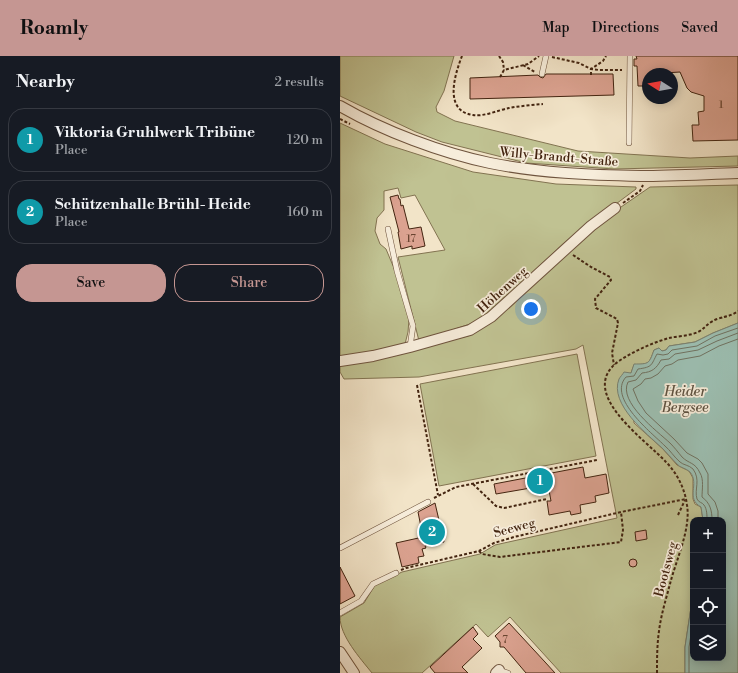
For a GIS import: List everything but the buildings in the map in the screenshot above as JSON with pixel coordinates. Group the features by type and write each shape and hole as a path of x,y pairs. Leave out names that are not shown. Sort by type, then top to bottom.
{"street":[{"name":"Willy-Brandt-Straße","path":"340,106 403,136 489,163 529,169 591,174 642,176 738,173"},
{"name":"Höhenweg","path":"340,361 373,356 410,347 455,335 470,330 483,323 492,317 591,226 615,208"},
{"path":"340,652 354,673"}],"lane":[{"path":"542,74 546,56"},
{"path":"629,143 630,56"},
{"path":"388,229 397,271 413,326 410,347"},
{"path":"340,548 428,502"},
{"path":"340,613 361,601 373,584 396,573"}],"path":[{"path":"462,56 457,69 453,96 455,104 460,110 472,115 479,115 510,108 543,104"},
{"path":"499,56 503,62 504,70 500,77"},
{"path":"504,70 528,64 539,56"},
{"path":"549,56 565,61 579,63 591,69 630,70"},
{"path":"591,69 603,61 606,56"},
{"path":"523,65 533,72 542,74"},
{"path":"591,69 591,75"},
{"path":"615,208 640,191 644,185"},
{"path":"566,248 577,258 610,277 611,280 595,299 595,303 596,308 617,319 618,323 612,353 614,365"},
{"path":"614,365 620,360 641,349 669,338 698,332 713,320 726,317 738,311"},
{"name":"Bootsweg","path":"614,365 607,374 606,388 608,397 615,412 641,439 667,462 681,484 686,499 688,512 687,524 659,630 657,673"},
{"path":"417,385 439,496"},
{"path":"428,502 456,487 597,460"},
{"path":"473,484 500,508 547,499"},
{"path":"678,515 686,499"},
{"name":"Seeweg","path":"396,573 406,568 479,551 500,541 622,512 686,499"},
{"path":"479,551 482,554 500,557 621,542 623,530 622,512"}],"green space":[{"path":"340,56 454,56 444,91 436,107 437,112 455,121 578,151 690,158 738,156 738,166 614,169 526,163 442,142 416,132 340,96"},
{"path":"340,123 385,144 473,172 556,184 636,187 636,189 565,242 494,309 476,322 419,341 398,257 445,250 415,195 401,198 398,188 384,191 384,210 377,218 375,231 380,244 386,249 396,273 409,319 405,344 340,358"},
{"path":"738,185 738,323 695,342 669,346 666,350 662,351 659,348 654,350 651,358 646,364 634,365 631,373 634,423 663,449 677,465 689,471 693,478 693,499 695,504 701,507 703,517 690,517 690,614 685,647 685,673 561,673 510,617 488,637 476,624 422,673 372,673 357,654 343,632 340,617 364,603 375,585 402,572 480,554 495,545 617,518 583,345 576,349 419,377 344,379 340,372 340,364 384,356 468,336 492,322 608,216 650,187"},
{"path":"577,354 596,456 439,486 420,384"}],"water":[{"name":"Heider Bergsee","path":"738,323 738,673 685,673 685,647 690,614 690,661 726,661 726,517 703,517 701,507 694,499 694,481 690,472 678,465 631,418 619,398 617,389 619,379 624,372 631,373 634,364 643,364 648,362 654,350 659,348 662,351 666,350 669,346 695,342"}],"place":[{"name":"Viktoria Gruhlwerk Tribüne","path":"540,481"},
{"name":"Schützenhalle Brühl- Heide","path":"432,532"}]}
